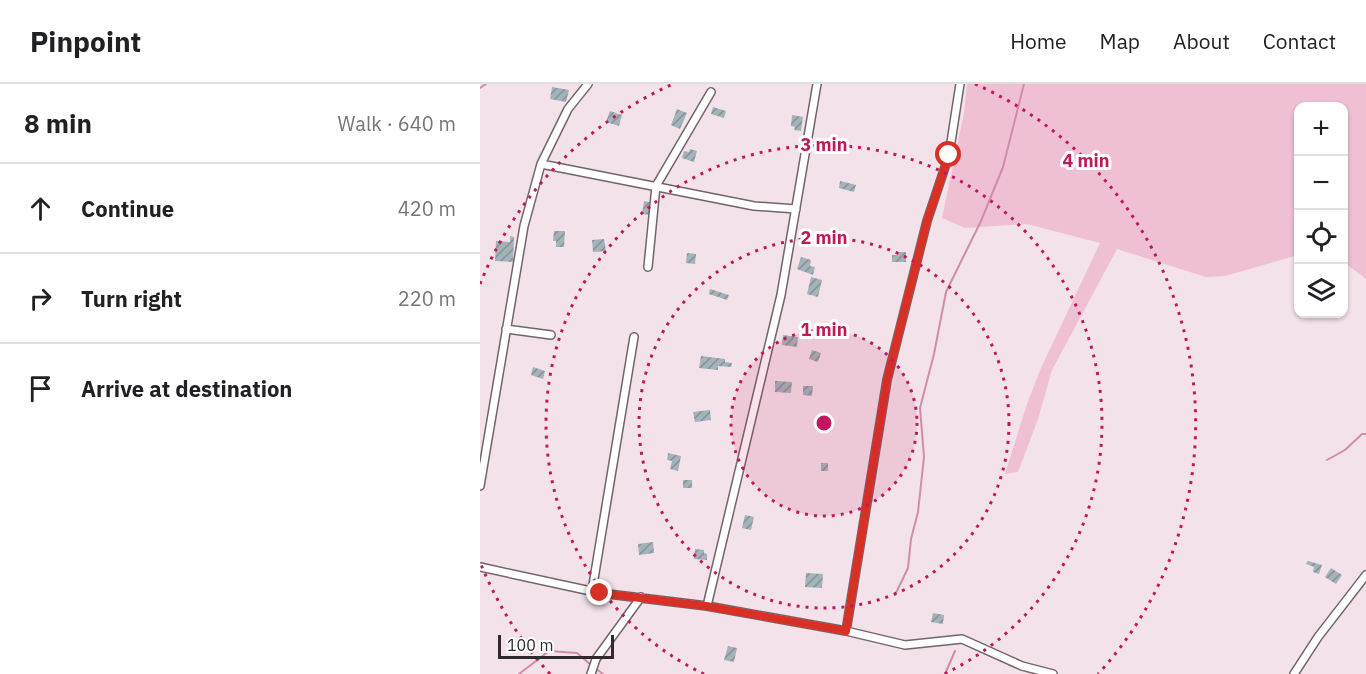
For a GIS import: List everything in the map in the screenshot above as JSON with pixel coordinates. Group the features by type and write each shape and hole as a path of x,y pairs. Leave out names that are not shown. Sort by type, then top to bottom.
{"street":[{"path":"480,486 524,226 541,164 568,109 588,84"},
{"path":"706,606 781,295 817,84"},
{"path":"846,631 887,380 927,221 949,155 960,84"},
{"path":"648,267 656,186 711,92"},
{"path":"541,164 754,206 796,209"},
{"path":"506,329 551,334"},
{"path":"592,591 634,337"},
{"path":"480,567 592,591 706,606 846,631 905,645 962,639 1022,666 1053,674"},
{"path":"1294,674 1318,637 1366,575"},
{"path":"591,674 596,659 618,625 641,597"}],"shaded area":[{"path":"967,84 1366,84 1366,279 1348,265 1348,102 1294,102 1294,256 1225,276 1206,277 1117,249 1052,370 1038,419 1018,472 1005,474 1041,368 1100,243 1027,224 965,228 942,218 964,113"}],"building":[{"path":"552,87 569,90 566,102 550,99"},
{"path":"713,107 726,111 724,118 711,114"},
{"path":"677,109 687,113 680,129 671,125"},
{"path":"610,111 622,115 619,126 606,122"},
{"path":"792,115 803,117 801,131 794,130 795,127 791,126"},
{"path":"690,149 697,151 694,162 682,158 684,151 689,152"},
{"path":"840,181 856,185 854,192 839,188"},
{"path":"644,201 653,203 651,215 642,214"},
{"path":"554,231 565,231 564,247 556,247 556,241 553,241"},
{"path":"510,236 514,237 513,262 495,261 496,241 510,242"},
{"path":"604,239 606,251 593,252 592,240"},
{"path":"898,252 906,252 906,262 892,262 892,255 898,255"},
{"path":"687,253 696,254 695,264 686,263"},
{"path":"801,257 811,260 810,266 815,267 813,275 797,269"},
{"path":"811,277 822,280 818,297 807,294"},
{"path":"710,289 729,295 727,300 709,294"},
{"path":"783,335 798,337 797,347 782,345"},
{"path":"812,350 821,353 818,362 809,359"},
{"path":"701,356 725,359 725,362 732,363 731,367 718,366 718,370 699,368"},
{"path":"533,367 545,371 543,379 531,375"},
{"path":"775,381 792,382 791,393 775,392"},
{"path":"803,386 813,386 812,396 803,395"},
{"path":"710,410 711,420 695,422 693,412"},
{"path":"668,453 681,456 678,471 670,469 672,461 667,460"},
{"path":"821,463 828,463 828,471 821,471"},
{"path":"683,480 692,480 692,488 683,488"},
{"path":"745,515 754,517 751,530 742,528"},
{"path":"653,542 654,553 639,555 638,544"},
{"path":"695,549 704,550 707,560 694,559"},
{"path":"1308,561 1322,565 1319,574 1313,572 1314,567 1306,564"},
{"path":"1331,568 1342,575 1336,584 1325,577"},
{"path":"806,573 823,574 822,588 805,587"},
{"path":"933,613 944,615 943,624 931,622"},
{"path":"728,646 737,648 734,662 724,660"}],"waterway":[{"path":"480,88 486,84"},
{"path":"895,595 908,568 911,539 918,512 924,457 920,408 934,354 946,292 981,221 1003,167 1024,84"},
{"path":"1327,460 1345,450 1362,434 1366,434"},
{"path":"519,674 549,651 577,653 591,665"},
{"path":"945,674 955,651"},
{"path":"595,668 603,674"}],"route":[{"path":"600,593 706,606 846,631 887,380 927,221 949,155"}]}
